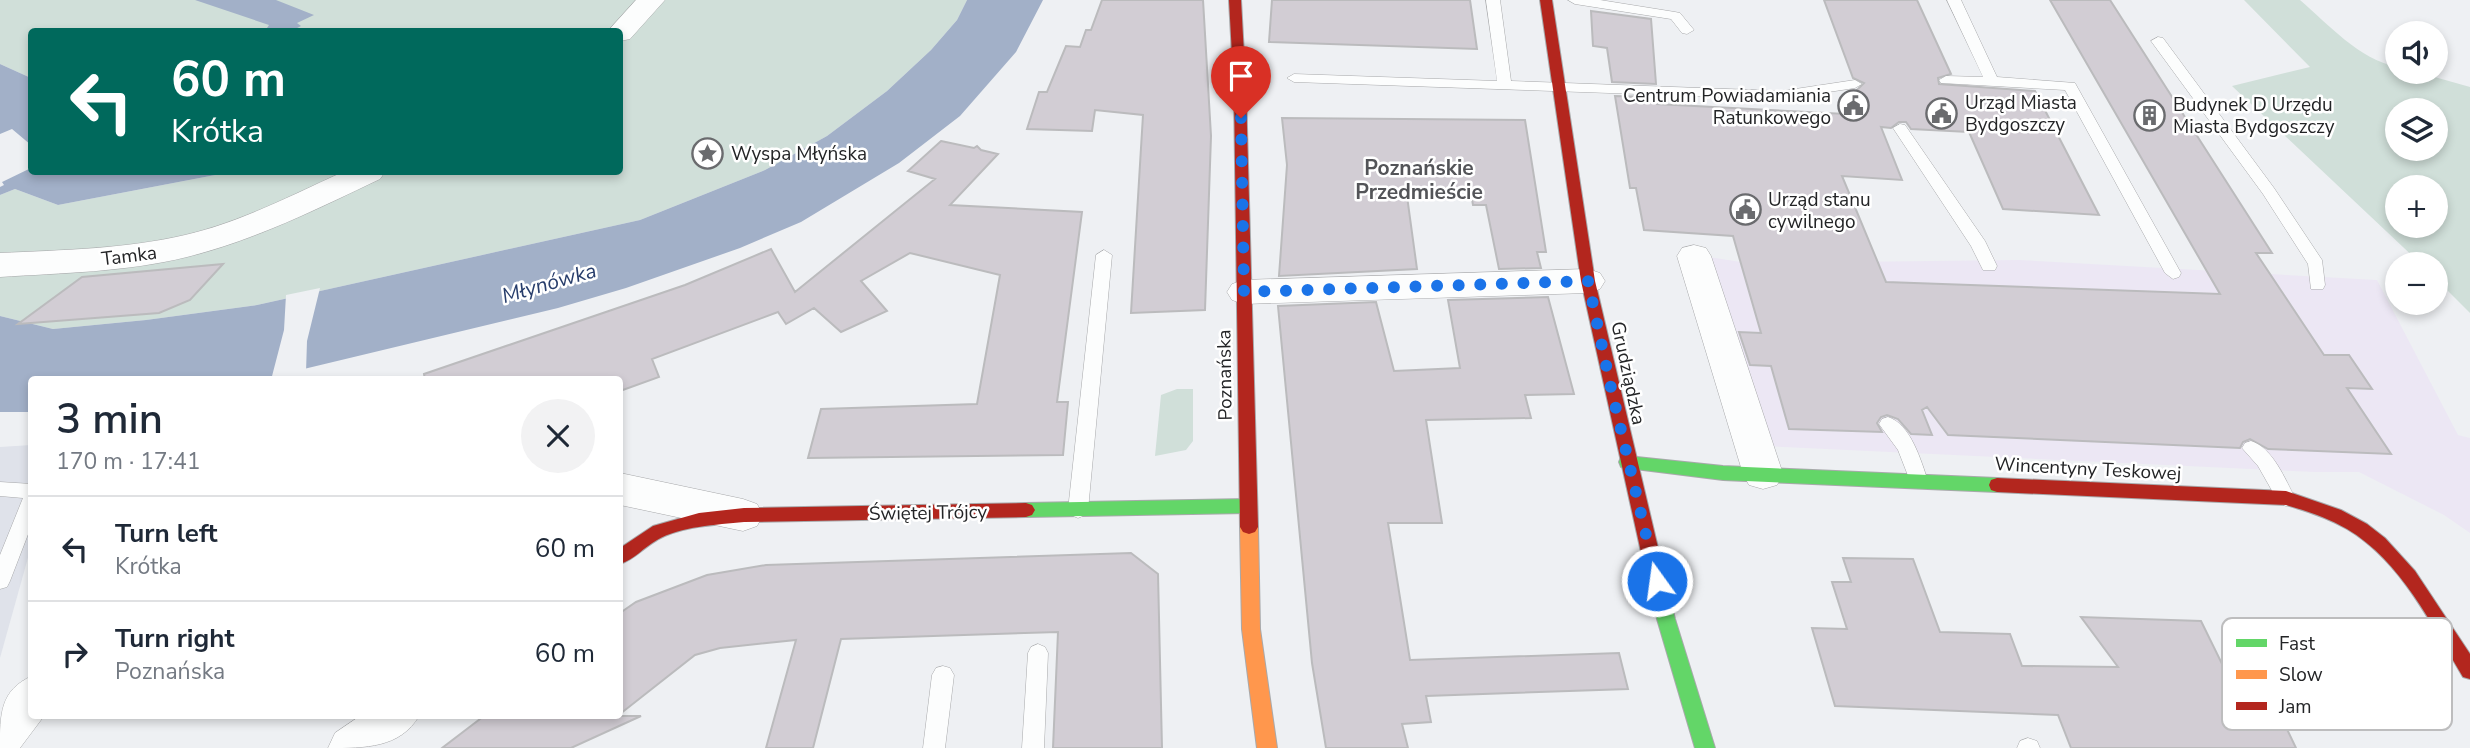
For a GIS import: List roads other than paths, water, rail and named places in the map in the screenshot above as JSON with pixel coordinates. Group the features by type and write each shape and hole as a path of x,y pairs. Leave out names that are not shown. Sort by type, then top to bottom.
{"main road":[{"name":"Poznańska","path":"1235,0 1240,92 1251,629 1267,748"},
{"name":"Grudziądzka","path":"1551,6 1588,281 1627,462 1666,619 1704,748"},
{"name":"Wincentyny Teskowej","path":"1627,462 1723,473 2286,498 2319,509 2362,529 2392,557 2434,618"},
{"name":"Świętej Trójcy","path":"623,555 653,533 699,520 744,515 1247,506"},
{"name":"Wincentyny Teskowej","path":"2452,645 2470,671"}],"street":[{"path":"623,30 651,0"},
{"name":"Tamka","path":"0,264 108,258 172,249 254,225 362,175"},
{"path":"1694,256 1763,474"},
{"path":"1244,292 1588,281"},
{"path":"623,490 744,515"},
{"path":"0,739 28,701"},
{"path":"351,748 392,719"}],"lane":[{"path":"1493,0 1505,85"},
{"path":"1575,0 1675,16 1686,30"},
{"path":"1954,0 1992,82"},
{"path":"2158,41 2269,191 2316,264 2317,285"},
{"path":"1294,78 1782,95 1855,84"},
{"path":"1945,80 2070,86 2174,273"},
{"path":"1900,128 1979,245 1989,266"},
{"path":"1078,510 1104,255"},
{"path":"1888,424 1906,447 1919,481"},
{"path":"2251,448 2265,460 2286,498"},
{"path":"0,489 28,491"},
{"path":"0,581 28,508"},
{"path":"1034,748 1038,653"},
{"path":"934,748 943,675"}],"water":[{"path":"195,0 276,0 314,15 297,23 301,26 297,28 267,28 269,25"},
{"name":"Młynówka","path":"967,0 1043,0 1016,52 960,116 899,163 801,222 740,248 626,288 558,308 275,376 28,376 28,412 0,412 0,316 53,329 257,305 640,220 765,170 827,136 887,91 931,50 957,20"},
{"path":"0,64 28,77 28,175 215,175 58,205 15,189 0,195 0,187 4,185 0,179"}],"place":[{"name":"Centrum Powiadamiania Ratunkowego","path":"1854,106"},
{"name":"Urząd Miasta Bydgoszczy","path":"1942,113"},
{"name":"Budynek D Urzędu Miasta Bydgoszczy","path":"2150,115"},
{"name":"Wyspa Młyńska","path":"708,153"},
{"name":"Urząd stanu cywilnego","path":"1745,210"}],"district":[{"name":"Poznańskie Przedmieście","path":"1419,180"}]}
